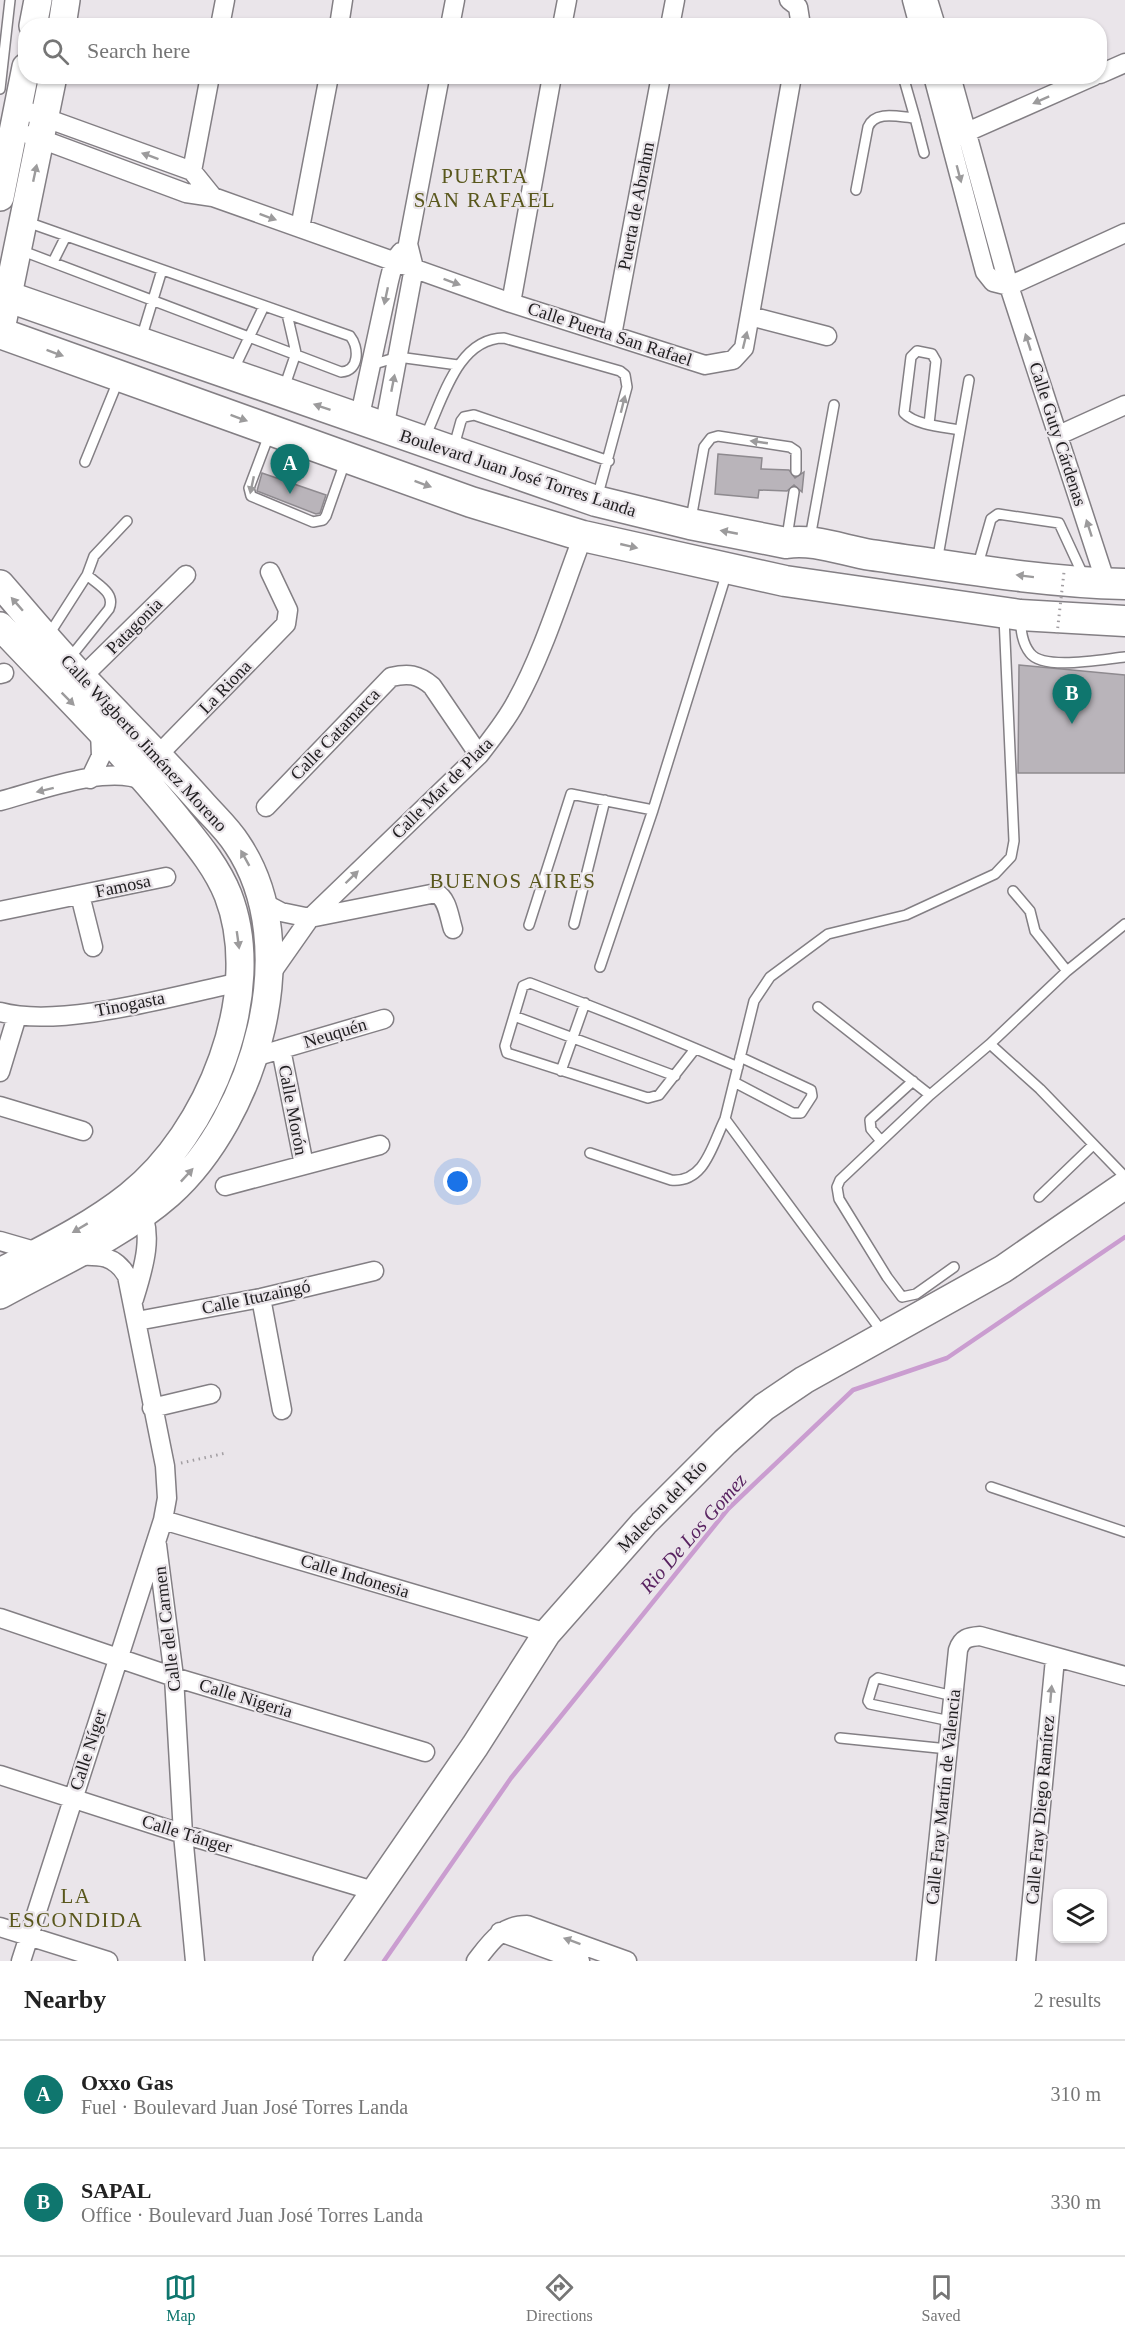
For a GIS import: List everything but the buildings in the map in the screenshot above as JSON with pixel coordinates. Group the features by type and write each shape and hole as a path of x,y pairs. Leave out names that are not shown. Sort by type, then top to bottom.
{"main road":[{"name":"Boulevard Juan José Torres Landa","path":"4,295 596,501 690,524 798,543 976,570 1105,581"},
{"name":"Boulevard Juan José Torres Landa","path":"0,333 471,501 584,536 728,570 1012,614 1125,621"}],"street":[{"path":"35,18 38,0"},
{"path":"63,18 66,0"},
{"path":"222,18 225,0"},
{"path":"340,18 343,0"},
{"path":"452,18 455,0"},
{"path":"564,18 567,0"},
{"path":"672,18 675,0"},
{"path":"789,0 798,7 800,18"},
{"path":"912,0 919,18"},
{"path":"924,18 928,0"},
{"path":"1107,71 1125,63"},
{"path":"0,197 23,84"},
{"path":"0,333 4,295 18,249 52,84"},
{"path":"208,84 192,171 213,197"},
{"path":"300,228 327,84"},
{"path":"372,424 398,357 414,268 408,244 439,84"},
{"path":"511,303 551,84"},
{"name":"Puerta de Abrahm","path":"612,335 659,84"},
{"name":"Calle Puerta San Rafael","path":"16,119 44,129 97,159 186,193 213,197 511,303 705,364 733,360 744,348 791,84"},
{"path":"935,84 985,272 993,282 1009,286 1125,233"},
{"name":"Calle Guty Cárdenas","path":"953,84 1009,286 1105,581"},
{"path":"950,140 1076,84"},
{"name":"Calle Puerta San Rafael","path":"44,129 102,139 192,171"},
{"path":"97,159 102,139"},
{"path":"372,424 371,365 394,261 408,244"},
{"path":"750,316 827,336"},
{"path":"1059,435 1125,405"},
{"name":"Calle Mar de Plata","path":"270,975 310,918 479,755 517,702 584,536"},
{"name":"La Riona","path":"159,754 286,624 289,618 288,610 270,572"},
{"name":"Patagonia","path":"63,671 186,575"},
{"name":"Calle Wigberto Jiménez Moreno","path":"0,584 47,638 63,671 100,731 149,784 203,851 228,895 238,939 241,982 233,1027 216,1075 190,1125 160,1166 136,1205 72,1256 0,1295"},
{"name":"Calle Wigberto Jiménez Moreno","path":"0,626 63,671 159,754 237,843 251,870 262,902 269,938 270,975 251,1058 237,1102 219,1136 169,1193 136,1205 0,1272"},
{"name":"Calle Catamarca","path":"266,807 391,677 406,674 421,677 432,686 479,755"},
{"path":"90,778 101,756 100,731"},
{"path":"0,801 90,778 120,775 149,784"},
{"name":"Famosa","path":"0,911 166,877"},
{"path":"262,902 281,912 310,918 436,893 442,896 453,929"},
{"name":"Famosa","path":"80,895 93,947"},
{"name":"Tinogasta","path":"9,1014 55,1017 241,982"},
{"path":"0,1072 9,1014"},
{"name":"Neuquén","path":"251,1058 384,1019"},
{"name":"Calle Morón","path":"281,1049 304,1165 380,1145"},
{"path":"0,1106 83,1131"},
{"path":"225,1186 304,1165"},
{"name":"Malecón del Río","path":"327,1961 475,1746 547,1633 644,1523 764,1407 804,1380 1003,1269 1125,1185"},
{"name":"Calle del Carmen","path":"133,1301 145,1247 136,1205"},
{"path":"0,1241 38,1252"},
{"name":"Calle del Carmen","path":"72,1256 106,1257 115,1261 127,1276 165,1466 167,1498 157,1540 174,1677 183,1834 195,1961"},
{"name":"Calle Ituzaingó","path":"136,1321 261,1298 374,1271"},
{"path":"261,1298 282,1410"},
{"path":"152,1408 211,1394"},
{"name":"Calle Indonesia","path":"163,1520 547,1633"},
{"name":"Calle Níger","path":"21,1961 157,1540"},
{"name":"Calle Nigeria","path":"0,1618 174,1677 425,1752"},
{"name":"Calle Fray Martín de Valencia","path":"926,1961 957,1650 961,1642 968,1637 980,1636 1055,1659"},
{"path":"1055,1659 1125,1676"},
{"name":"Calle Fray Diego Ramírez","path":"1026,1961 1055,1659"},
{"name":"Calle Tánger","path":"0,1775 183,1834 374,1891"},
{"path":"476,1961 497,1935 513,1926 527,1925 627,1961"},
{"path":"0,1927 108,1961"},
{"path":"492,1961 497,1935"},
{"path":"497,1935 580,1961"}],"lane":[{"path":"10,0 0,89 16,119"},
{"path":"905,84 924,153"},
{"path":"856,190 871,120 877,116 915,118"},
{"path":"18,249 341,372 351,369 357,352 350,336 24,221"},
{"path":"53,262 66,236"},
{"path":"140,343 162,270"},
{"path":"231,375 264,306"},
{"path":"282,393 296,353 287,314"},
{"path":"423,442 458,365 482,341 504,338 620,371 625,375 627,387 609,461 596,501"},
{"path":"929,424 936,361 932,354 917,351 911,357 903,408 906,416 929,424 960,430"},
{"path":"371,365 398,357 458,365"},
{"path":"85,462 120,376"},
{"path":"937,564 969,380"},
{"path":"798,543 834,405"},
{"path":"452,452 461,421 464,417 474,415 609,461"},
{"path":"271,430 249,488 251,496 313,522 324,520 347,457"},
{"path":"690,524 704,447 711,438 790,447 796,451 796,471"},
{"path":"794,492 798,543"},
{"path":"976,570 991,519 998,514 1059,523 1105,581"},
{"path":"47,638 87,575 94,556 127,521"},
{"path":"600,967 653,810 728,570"},
{"path":"63,671 111,605 109,594 87,575"},
{"path":"1012,614 1024,645 1031,656 1042,661 1057,663 1125,657"},
{"path":"590,1153 671,1180 684,1181 693,1178 700,1170 724,1119 754,1001 770,977 828,934 906,915 995,874 1011,857 1014,841 1012,614"},
{"path":"529,925 568,797 575,793 653,810"},
{"path":"574,924 605,800"},
{"path":"1013,891 1030,911 1038,936 1067,971"},
{"path":"954,1267 916,1294 902,1297 886,1277 839,1199 837,1187 840,1180 1067,971 1125,924"},
{"path":"695,1048 658,1095 648,1098 507,1053 505,1046 526,983 585,1003 695,1048 738,1067"},
{"path":"561,1071 585,1003"},
{"path":"818,1007 930,1095"},
{"path":"514,1016 675,1076"},
{"path":"990,1044 1040,1089 1125,1177"},
{"path":"734,1082 793,1113 801,1113 812,1096 811,1089 740,1057"},
{"path":"881,1141 871,1129 870,1120 913,1081"},
{"path":"724,1119 884,1335"},
{"path":"1039,1197 1093,1145"},
{"path":"991,1487 1125,1532"},
{"path":"950,1721 870,1704 868,1701 874,1681 878,1678 953,1696"},
{"path":"840,1738 948,1749"}],"path":[{"path":"1057,634 1105,581"},
{"path":"165,1466 226,1453"}],"waterway":[{"name":"Rio De Los Gomez","path":"384,1961 511,1778 728,1509 853,1390 947,1358 1125,1237"}],"place":[{"name":"Oxxo Gas","path":"290,494"},
{"name":"SAPAL","path":"1072,724"}],"district":[{"name":"PUERTA SAN RAFAEL","path":"485,188"},
{"name":"BUENOS AIRES","path":"513,881"},
{"name":"LA ESCONDIDA","path":"76,1908"}]}
